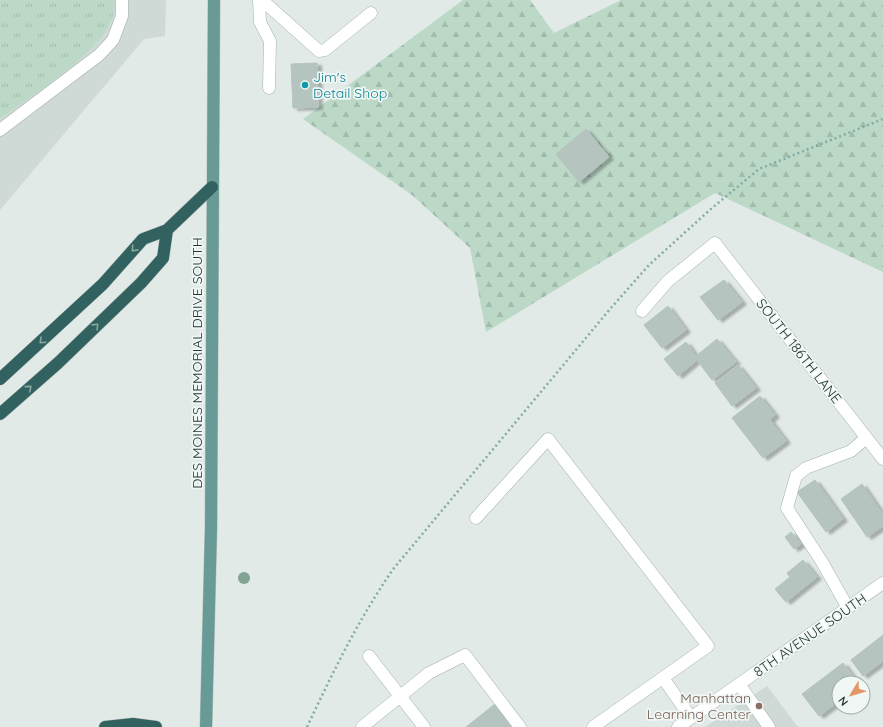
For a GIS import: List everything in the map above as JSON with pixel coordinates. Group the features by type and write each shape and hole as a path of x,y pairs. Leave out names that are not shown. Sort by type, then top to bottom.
{"highway":[{"path":"0,379 103,284 143,239 166,230 212,187"},
{"path":"0,414 58,363 141,283 163,258 166,230"},
{"path":"105,727 133,724 156,727"}],"main road":[{"name":"DES MOINES MEMORIAL DRIVE SOUTH","path":"206,727 211,528 214,0"}],"street":[{"path":"0,130 99,55 113,40 122,16 122,0"},
{"path":"261,0 319,50 325,50 371,13"},
{"path":"261,0 260,22 270,41 269,88"},
{"name":"SOUTH 186TH LANE","path":"642,311 668,281 715,243 883,460"},
{"path":"848,608 822,562 787,508 796,476 806,468 850,451 866,438"},
{"path":"476,518 548,439 708,646 593,727"},
{"name":"8TH AVENUE SOUTH","path":"678,727 883,583"},
{"path":"362,727 429,673 466,655 520,727"},
{"path":"369,656 424,727"},
{"path":"663,678 690,718"},
{"path":"739,684 770,727"}],"path":[{"path":"307,727 335,667 374,597 394,568 605,315 649,265 712,208 759,169 881,120"}],"shaded area":[{"path":"0,0 166,0 165,36 144,39 0,210"},
{"name":"Manhattan Learning Center","path":"767,686 798,727 705,727"}],"green space":[{"path":"0,0 115,0 111,21 104,34 92,47 62,74 0,119"},
{"path":"463,0 530,0 554,33 621,0 883,0 883,272 715,193 486,332 470,248 412,195 303,119"}],"building":[{"name":"Jim's Detail Shop","path":"317,63 318,107 293,108 291,64"},
{"path":"586,129 609,157 579,182 556,154"},
{"path":"724,280 742,302 718,320 700,297"},
{"path":"668,306 686,330 662,348 644,325"},
{"path":"717,339 736,362 712,380 697,360 678,376 664,359 686,342 696,356"},
{"path":"738,365 756,388 732,406 715,383"},
{"path":"760,396 775,415 770,420 786,441 763,458 732,418"},
{"path":"815,480 843,519 826,532 797,492"},
{"path":"862,484 883,515 883,526 867,537 841,499"},
{"path":"791,532 801,544 794,549 785,537"},
{"path":"803,560 817,577 786,602 775,589 790,577 787,573"},
{"path":"883,635 883,661 862,675 851,660"},
{"path":"843,663 852,675 831,675 831,707 819,716 802,694"},
{"path":"495,704 513,727 466,727"}],"place":[{"name":"Jim's Detail Shop","path":"305,85"},
{"name":"Manhattan Learning Center","path":"759,706"}]}
